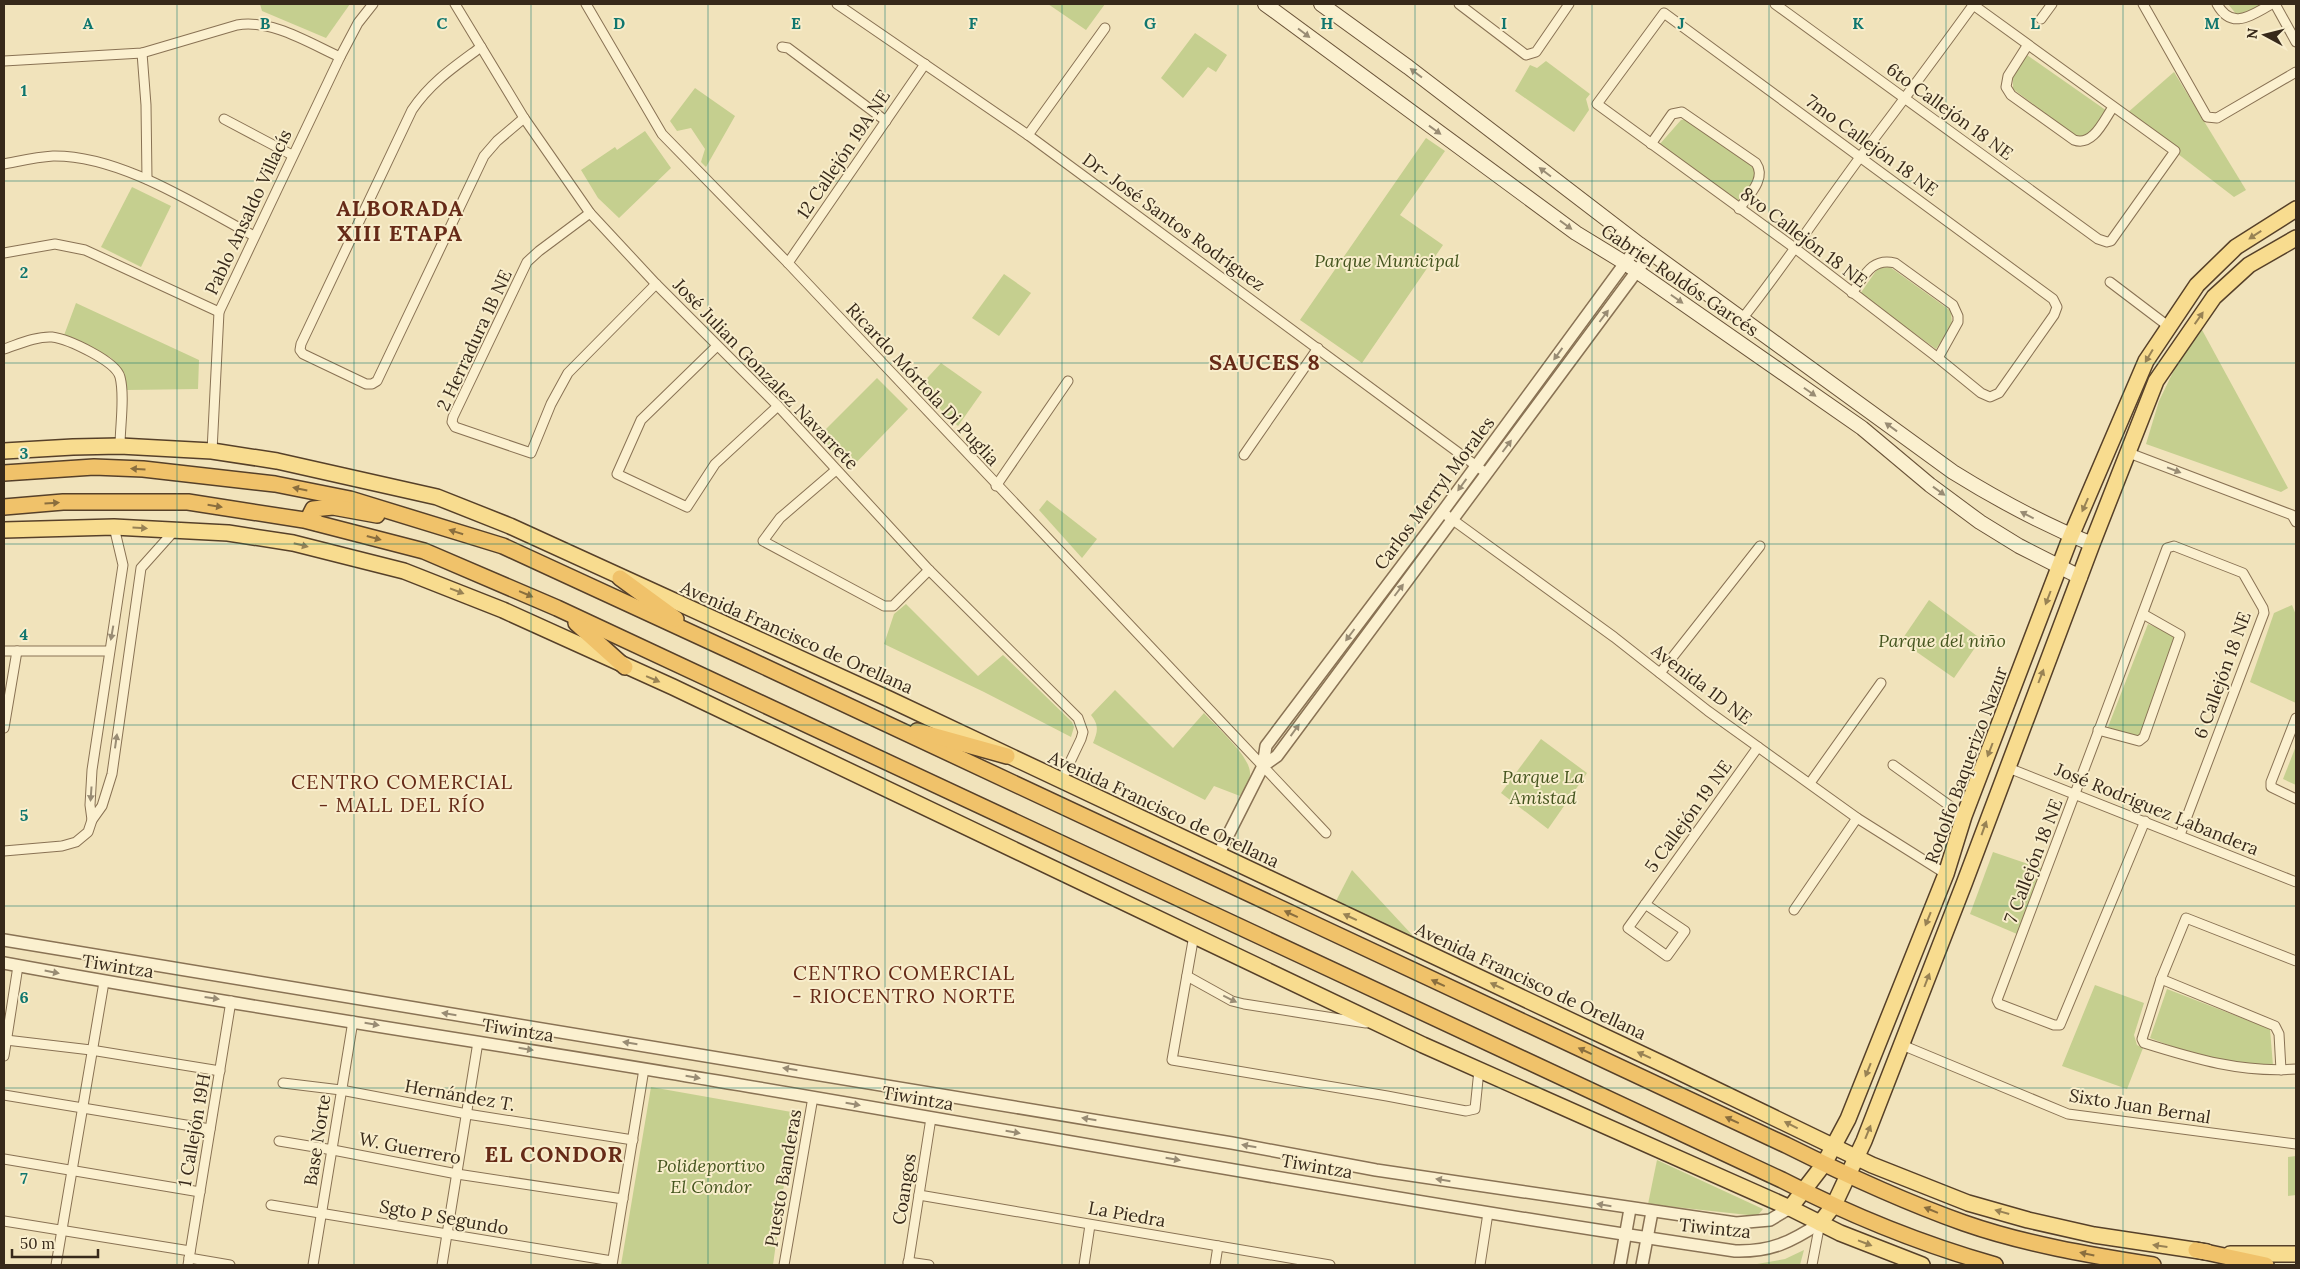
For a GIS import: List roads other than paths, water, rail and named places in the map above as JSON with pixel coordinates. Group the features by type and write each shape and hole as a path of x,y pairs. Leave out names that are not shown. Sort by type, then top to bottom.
{"highway":[{"path":"4,473 94,467 201,474 284,486 350,499 503,546 695,634 1849,1176 1964,1223 2093,1256 2153,1265"},
{"path":"4,507 63,502 188,502 317,523 424,551 557,608 1853,1215 1953,1253 1995,1265"},
{"path":"317,523 310,515 312,509 333,507 354,512 406,516"},
{"path":"620,578 695,634"},
{"path":"557,608 597,640 625,667"},
{"path":"878,721 1007,756"},
{"path":"2196,1250 2266,1265"}],"main road":[{"name":"Gabriel Roldós Garcés","path":"1265,4 1576,232 1862,428 1972,516 2019,546 2080,576"},
{"name":"Gabriel Roldós Garcés","path":"1321,4 1408,66 1639,244 1953,472 1997,500 2092,544"},
{"name":"Rodolfo Baquerizo Nazur","path":"1790,1208 1824,1164 1848,1119 1946,874 1964,816 2060,566 2146,361 2197,285 2236,247 2296,208"},
{"path":"1820,1223 1834,1205 1857,1158 2156,381 2214,296 2249,265 2296,238"},
{"name":"Avenida Francisco de Orellana","path":"4,451 120,446 212,451 277,461 437,497 510,526 620,578 888,699 1669,1066 1857,1158 1968,1203 2028,1220 2094,1235 2225,1254 2296,1254"},
{"path":"4,530 114,527 228,533 293,544 404,571 503,610 673,688 1380,1025 1790,1208 1840,1233 1922,1265"}],"street":[{"name":"Pablo Ansaldo Villacís","path":"212,451 218,312 340,57 358,22 373,4"},
{"name":"José Julian Gonzalez Navarrete","path":"455,4 524,118 590,213 656,284 778,406 929,570 1078,718 1082,726 1081,739 1061,781"},
{"name":"Ricardo Mórtola Di Puglia","path":"586,4 662,134 788,263 996,486 1326,834"},
{"name":"Dr- José Santos Rodríguez","path":"837,4 1028,135 1486,473"},
{"path":"1459,4 1523,55 1536,52 1569,4"},
{"name":"6to Callejón 18 NE","path":"1775,4 2098,239 2107,242 2115,238 2175,151 2113,107"},
{"path":"1742,319 1906,99 1973,4 2027,46 2113,107 2090,140 2082,142 2074,140 2012,95 2006,87 2008,76 2027,46"},
{"path":"2041,19 2052,4"},
{"path":"2143,4 2208,117 2217,118 2296,72"},
{"path":"2217,4 2221,12 2236,20 2274,4 2296,42"},
{"name":"8vo Callejón 18 NE","path":"1664,13 1597,104 1796,249 1981,393 1990,398"},
{"name":"7mo Callejón 18 NE","path":"1664,13 2053,299 2057,307 2054,315 1999,394 1990,398"},
{"path":"4,61 142,53 236,26 251,24 277,29 340,57"},
{"path":"1028,135 1105,28"},
{"path":"481,47 442,75 424,92 412,110 301,344 300,350 302,354 366,384 372,384 377,381 484,156 497,141 524,118"},
{"path":"782,47 788,48 886,121"},
{"path":"142,53 146,105 148,179"},
{"name":"12 Callejón 19A NE","path":"788,263 924,64"},
{"path":"1651,144 1672,114 1682,112 1756,162 1760,170 1759,180 1739,209"},
{"path":"224,119 292,155"},
{"path":"4,164 39,157 82,159 148,179 254,236"},
{"name":"2 Herradura 1B NE","path":"590,213 538,251 527,262 453,417 452,422 455,427 531,453 551,404 568,373 656,284"},
{"path":"4,253 55,244 84,250 218,312"},
{"name":"Carlos Merryl Morales","path":"1218,855 1263,766 1266,746 1447,516 1486,473 1631,268 1639,244"},
{"path":"1631,268 1652,252"},
{"path":"1852,293 1873,265 1887,261 1894,263 1953,305 1958,316 1956,330 1938,358"},
{"name":"Carlos Merryl Morales","path":"1447,516 1476,466 1631,268"},
{"path":"2110,282 2168,326"},
{"path":"4,349 37,339 53,337 105,359 114,366 120,376 122,388 120,446"},
{"path":"717,346 641,420 617,474 687,507 715,464 778,406"},
{"path":"1244,455 1318,348"},
{"path":"996,486 1068,381"},
{"path":"2129,454 2292,515 2296,522"},
{"path":"836,470 780,518 763,541 888,606 893,606 929,570"},
{"name":"Avenida 1D NE","path":"1447,516 1758,747 1857,818 1946,874"},
{"path":"92,820 90,805 92,770 123,565 114,527"},
{"path":"4,851 62,846 76,842 88,832 92,820 102,806 112,774 141,568 175,530"},
{"path":"1660,673 1760,546"},
{"name":"7 Callejón 18 NE","path":"2145,821 2060,1025 2057,1026 1997,1002 2167,548 2170,546"},
{"name":"6 Callejón 18 NE","path":"2170,546 2243,573 2264,613 2180,835"},
{"path":"123,565 141,568"},
{"path":"2098,730 2139,741 2144,737 2180,635 2142,614"},
{"path":"4,651 109,651"},
{"path":"4,728 17,651"},
{"path":"1810,783 1881,683"},
{"path":"2296,718 2271,782 2271,787 2296,799"},
{"name":"5 Callejón 19 NE","path":"1645,904 1685,931 1667,956 1628,928 1645,904 1758,747"},
{"path":"1893,765 1964,816"},
{"name":"José Rodriguez Labandera","path":"2006,767 2296,882"},
{"path":"1794,910 1857,818"},
{"path":"2296,961 2186,918 2161,979 2142,1040 2144,1043 2220,1065 2243,1069 2296,1069"},
{"path":"1194,935 1172,1060 1466,1111 1475,1109 1479,1070"},
{"name":"Tiwintza","path":"4,940 1194,1137 1376,1170 1630,1209 1748,1224 1770,1220 1790,1208"},
{"name":"Tiwintza","path":"4,963 104,982 353,1020 1488,1213 1625,1233 1647,1238 1750,1251 1788,1243 1820,1223"},
{"path":"4,1056 18,966"},
{"path":"1187,976 1232,1001 1380,1025"},
{"path":"2161,979 2275,1026 2278,1034 2281,1070"},
{"path":"56,1265 104,982"},
{"name":"1 Callejón 19H","path":"189,1258 231,1001"},
{"name":"Base Norte","path":"313,1265 353,1020"},
{"path":"597,1061 601,1039"},
{"path":"6,1040 91,1050 220,1071"},
{"path":"442,1265 478,1042"},
{"name":"Sixto Juan Bernal","path":"1902,1045 2068,1114 2296,1144"},
{"path":"612,1263 644,1069"},
{"name":"Hernández T.","path":"282,1082 341,1090 467,1114 633,1140"},
{"path":"4,1095 83,1110 210,1129"},
{"name":"Puesto Banderas","path":"784,1265 813,1097"},
{"name":"Coangos","path":"908,1264 931,1118"},
{"name":"W. Guerrero","path":"279,1142 333,1150 457,1174 623,1199"},
{"path":"4,1159 72,1172 200,1192"},
{"name":"La Piedra","path":"919,1196 1330,1265"},
{"name":"Sgto P Segundo","path":"271,1205 322,1212 612,1263"},
{"path":"1620,1265 1630,1209"},
{"path":"1642,1265 1652,1212"},
{"path":"1480,1265 1488,1213"},
{"path":"4,1221 62,1230 189,1258 230,1265"},
{"path":"1812,1265 1820,1223"},
{"path":"1084,1265 1090,1224"},
{"path":"1215,1265 1218,1246"},
{"path":"908,1264 929,1265"}],"district":[{"name":"ALBORADA XIII ETAPA","path":"400,220"},
{"name":"SAUCES 8","path":"1265,362"},
{"name":"CENTRO COMERCIAL - MALL DEL RÍO","path":"402,792"},
{"name":"CENTRO COMERCIAL - RIOCENTRO NORTE","path":"904,984"},
{"name":"EL CONDOR","path":"554,1154"}],"park label":[{"name":"Parque Municipal","path":"1387,260"},
{"name":"Parque del niño","path":"1942,640"},
{"name":"Parque La Amistad","path":"1543,786"},
{"name":"Polideportivo El Condor","path":"711,1175"}]}
